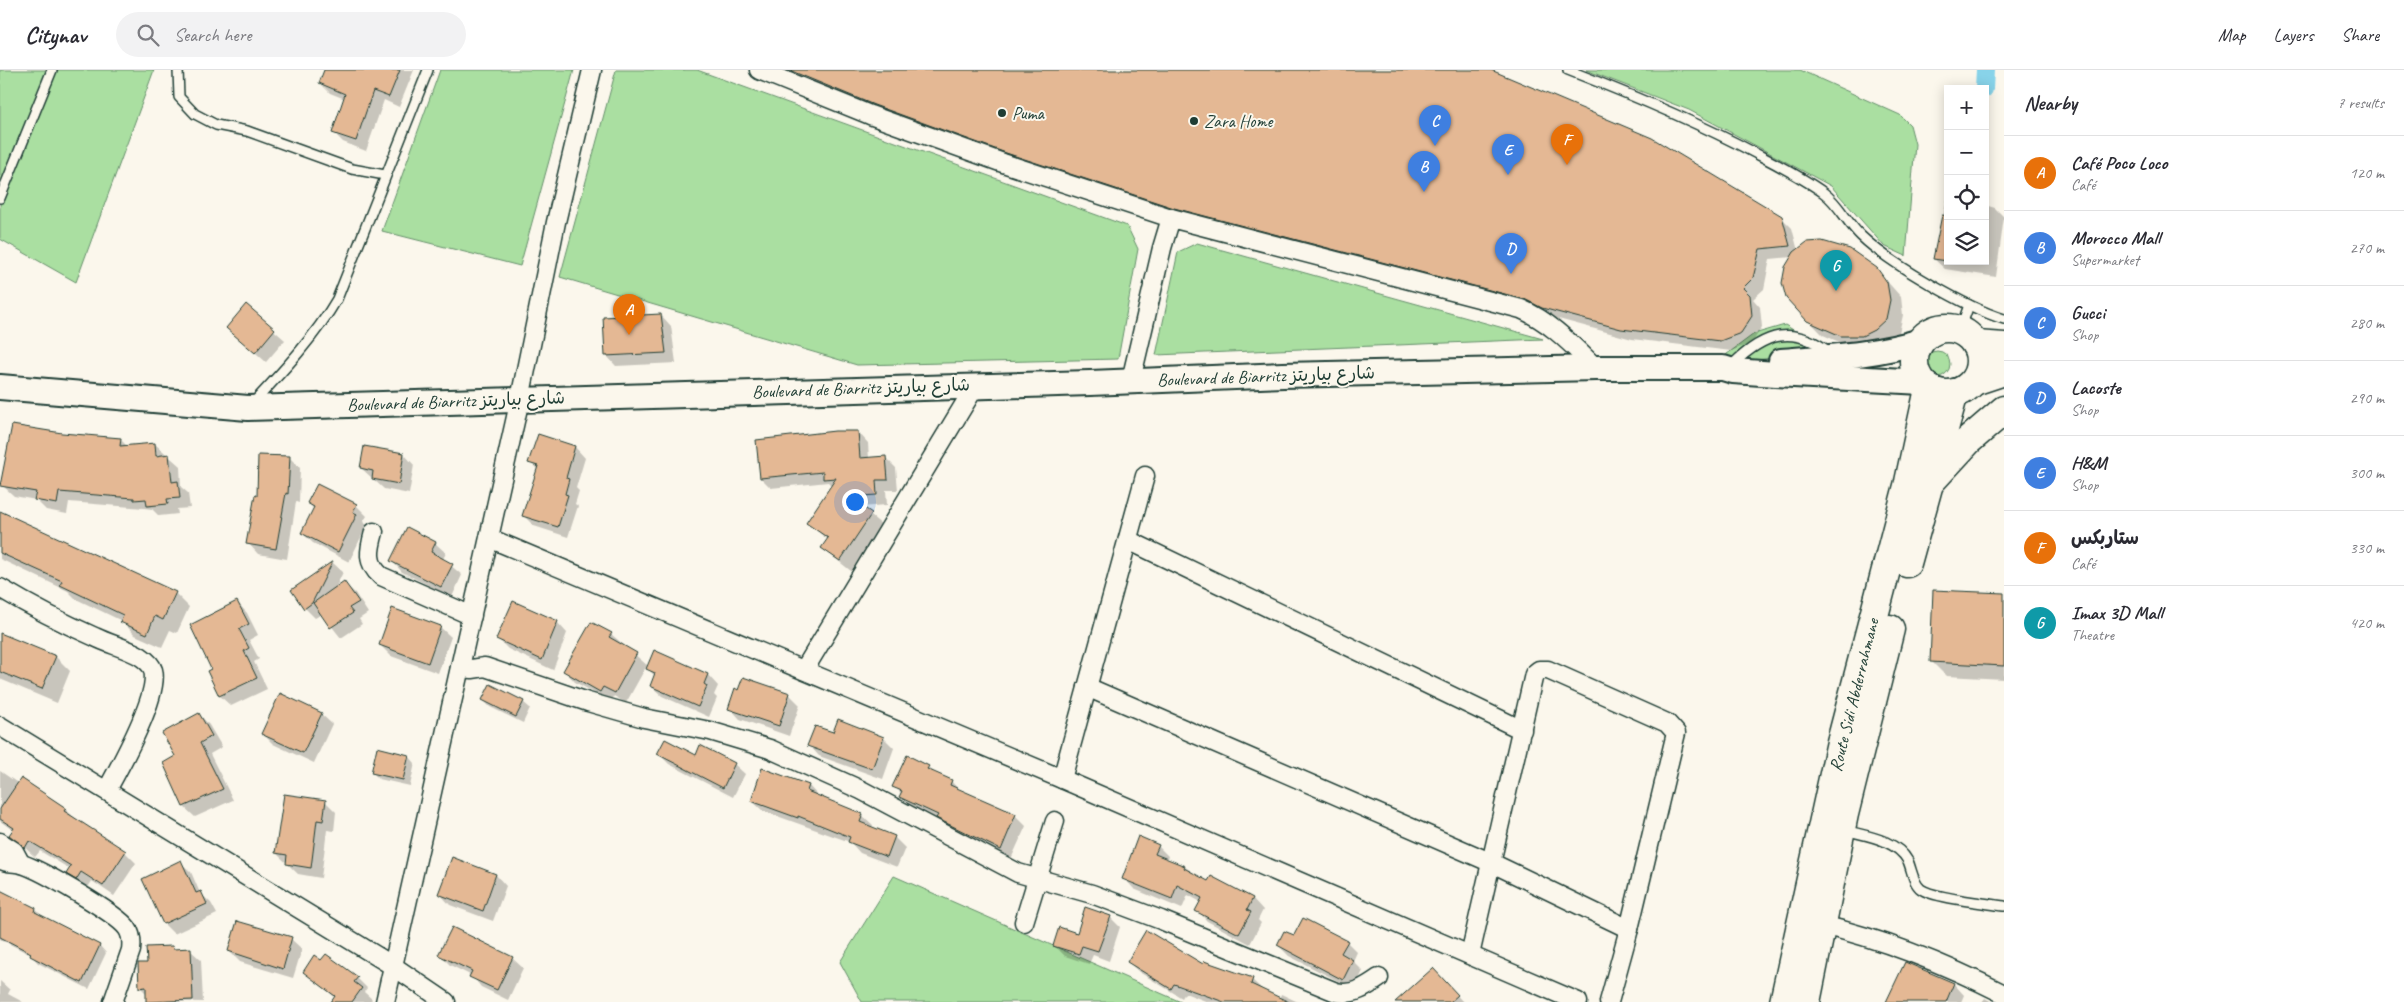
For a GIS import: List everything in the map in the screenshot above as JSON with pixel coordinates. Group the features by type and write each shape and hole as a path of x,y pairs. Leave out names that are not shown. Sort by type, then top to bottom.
{"main road":[{"path":"2004,347 1968,338 1950,328 1938,329 1921,341 1914,359 1915,370 1945,386 2004,371"},
{"path":"1945,386 1980,362 1968,338"},
{"name":"Route Sidi Abderrahmane","path":"1806,1002 1841,829 1898,597 1928,485 1945,386"},
{"name":"Route Sidi Abderrahmane","path":"1784,1002 1841,742 1908,482 1945,386"},
{"path":"1928,485 1968,441 2004,410"}],"street":[{"path":"385,1002 520,400 556,222 592,70"},
{"path":"759,70 870,115 1003,163 1171,218 1521,309 1535,315 1554,328 1596,368"},
{"path":"1131,380 1162,248 1171,218"},
{"name":"Boulevard de Biarritz شارع بياريتز","path":"0,387 248,408 1131,380 1728,366 1837,357 1895,349 1921,341"},
{"name":"Boulevard de Biarritz شارع بياريتز","path":"1728,366 1733,371 1945,386"},
{"path":"804,670 976,385"},
{"path":"1062,779 1145,476"},
{"path":"374,532 369,556 374,570 381,576 472,616"},
{"path":"489,538 1062,779 1578,1002"},
{"path":"1128,540 1522,730"},
{"path":"0,588 96,638 133,652 147,661 152,668 153,681 145,711 125,758 107,790"},
{"path":"464,649 477,656 485,667"},
{"path":"460,668 485,667 588,702 644,718 710,730 770,749 861,790 1003,867 1037,879 1092,894 1161,920 1336,992 1357,991 1379,978"},
{"path":"1470,955 1534,674 1543,669 1667,723 1676,733 1629,929 1609,1002"},
{"path":"1088,687 1492,863 1629,929"},
{"path":"0,726 393,966 446,1002"},
{"path":"1024,922 1055,821"},
{"path":"0,842 14,851 21,864"},
{"path":"0,859 9,863 21,864 91,901 112,915 128,930 131,936 130,950 113,1002"},
{"path":"1822,925 1860,934 1928,958 2004,994"}],"lane":[{"path":"0,198 52,70"},
{"path":"178,70 179,97 195,114 216,125 247,131 352,169 385,176"},
{"path":"248,408 281,373 330,312 337,299 428,70"},
{"path":"1568,70 1689,120 1789,171 1825,194 1859,235 1872,246 1914,273 1969,304 2004,319"},
{"path":"1968,338 1969,304"},
{"path":"1841,829 1888,842 1908,860 1916,884 1927,893 2004,906"}],"green space":[{"path":"0,70 154,70 76,282 0,239"},
{"path":"440,70 574,70 520,266 382,231"},
{"path":"616,70 697,70 1127,226 1138,249 1118,359 857,365 560,277"},
{"path":"1586,70 1800,70 1900,115 1910,125 1915,144 1906,256 1884,246 1831,186 1689,110"},
{"path":"1197,243 1543,339 1156,355 1178,252"},
{"path":"1785,325 1823,348 1832,350 1711,366 1754,334"},
{"path":"1937,351 1947,354 1950,364 1947,374 1937,377 1927,374 1924,364 1927,354"},
{"path":"894,876 1181,1002 862,1002 840,962"}],"building":[{"path":"324,70 400,70 389,97 373,91 356,141 332,133 345,94 319,83"},
{"path":"789,70 1491,70 1652,138 1782,216 1790,246 1760,249 1753,278 1743,288 1750,295 1752,316 1741,333 1720,341 1621,329 1542,308 1524,299 1174,208 1006,153 874,105"},
{"path":"1942,215 1944,215 1944,260 1933,259"},
{"path":"1822,241 1850,249 1877,268 1887,282 1890,300 1886,319 1874,330 1862,336 1841,336 1807,321 1786,298 1782,283 1785,267 1794,252 1807,242"},
{"path":"246,304 275,329 255,353 226,328"},
{"path":"661,314 666,353 605,356 603,317"},
{"path":"12,425 62,433 121,438 120,446 155,443 156,456 169,454 172,482 178,481 180,498 167,499 168,504 147,506 146,499 134,500 134,498 59,492 57,504 34,500 36,492 0,486"},
{"path":"835,431 858,431 860,458 886,456 888,480 876,480 877,495 848,497 872,513 840,561 821,548 828,538 806,523 836,478 823,479 823,472 760,478 756,440"},
{"path":"538,434 575,446 566,478 569,479 565,494 568,495 558,527 522,516 538,466 528,463"},
{"path":"364,446 404,453 399,484 372,479 373,471 360,468"},
{"path":"258,455 290,456 288,494 286,493 276,549 246,544 255,495 257,496"},
{"path":"317,484 357,504 353,512 357,514 338,552 301,533 314,507 307,503"},
{"path":"0,511 176,592 163,620 155,616 147,634 120,622 123,615 60,585 62,581 0,553"},
{"path":"407,527 436,542 431,552 453,564 441,587 390,561"},
{"path":"333,561 312,603 304,609 291,590"},
{"path":"344,581 359,602 349,608 353,613 330,628 313,603"},
{"path":"1933,590 2004,593 2004,666 1930,662"},
{"path":"237,601 249,624 239,629 249,648 244,651 257,678 219,696 207,671 211,669 190,625"},
{"path":"513,601 558,621 542,660 496,639"},
{"path":"392,608 441,626 428,663 379,645"},
{"path":"591,622 612,633 609,637 637,653 615,693 603,687 600,692 563,671"},
{"path":"0,633 56,656 42,689 0,672"},
{"path":"654,650 708,674 704,684 707,686 698,707 650,686 655,673 646,669"},
{"path":"743,677 790,693 779,726 728,709 735,688 738,690"},
{"path":"490,684 524,701 516,717 482,700"},
{"path":"280,693 322,713 303,753 261,734"},
{"path":"199,713 212,736 200,743 223,789 183,807 163,763 175,756 162,733"},
{"path":"838,719 884,737 872,769 807,746 815,726 833,732"},
{"path":"665,739 696,755 700,745 735,763 723,788 657,754"},
{"path":"377,747 409,755 403,780 371,773"},
{"path":"907,755 929,766 927,769 952,780 950,785 1016,814 1001,850 936,818 938,815 899,797 902,791 892,787"},
{"path":"762,768 809,785 807,791 863,814 860,822 895,836 887,857 848,842 850,837 798,816 798,818 751,801"},
{"path":"21,778 66,808 64,811 126,851 103,886 81,872 76,880 66,874 71,866 29,841 25,848 9,835 14,828 0,819 0,809"},
{"path":"284,794 326,800 323,821 317,820 311,868 286,864 287,855 275,853"},
{"path":"1138,836 1159,845 1155,854 1185,866 1184,868 1208,881 1211,876 1253,898 1247,910 1251,912 1239,934 1195,911 1202,898 1177,885 1172,899 1122,879"},
{"path":"452,857 496,874 483,911 438,894"},
{"path":"181,860 196,893 201,891 207,904 163,924 142,879"},
{"path":"0,890 36,908 35,912 100,945 82,983 30,956 31,953 0,937"},
{"path":"1085,907 1111,916 1098,951 1082,946 1079,954 1053,946 1059,927 1077,933"},
{"path":"1303,918 1348,941 1341,953 1353,960 1343,980 1277,945 1284,931 1294,935"},
{"path":"237,921 292,937 283,969 228,951"},
{"path":"452,927 513,957 497,990 469,977 472,971 438,955"},
{"path":"1146,930 1203,964 1204,961 1253,978 1251,984 1289,1002 1224,1002 1174,984 1171,989 1127,962"},
{"path":"172,946 173,949 191,948 193,1000 146,1002 146,987 139,988 138,963 147,963 146,947"},
{"path":"326,954 358,977 354,982 362,988 352,1002 331,1002 335,996 303,972 314,955 321,960"},
{"path":"1905,962 1954,983 1946,1002 1886,1002"},
{"path":"1433,968 1458,995 1450,1002 1395,1002"}],"waterway":[{"path":"1984,85 1985,70"}],"place":[{"name":"Puma","path":"1002,113"},
{"name":"Zara Home","path":"1194,121"},
{"name":"Gucci","path":"1435,146"},
{"name":"ستاربكس","path":"1567,165"},
{"name":"H&M","path":"1508,175"},
{"name":"Morocco Mall","path":"1424,192"},
{"name":"Lacoste","path":"1511,274"},
{"name":"Imax 3D Mall","path":"1836,291"},
{"name":"Café Poco Loco","path":"629,335"}]}
